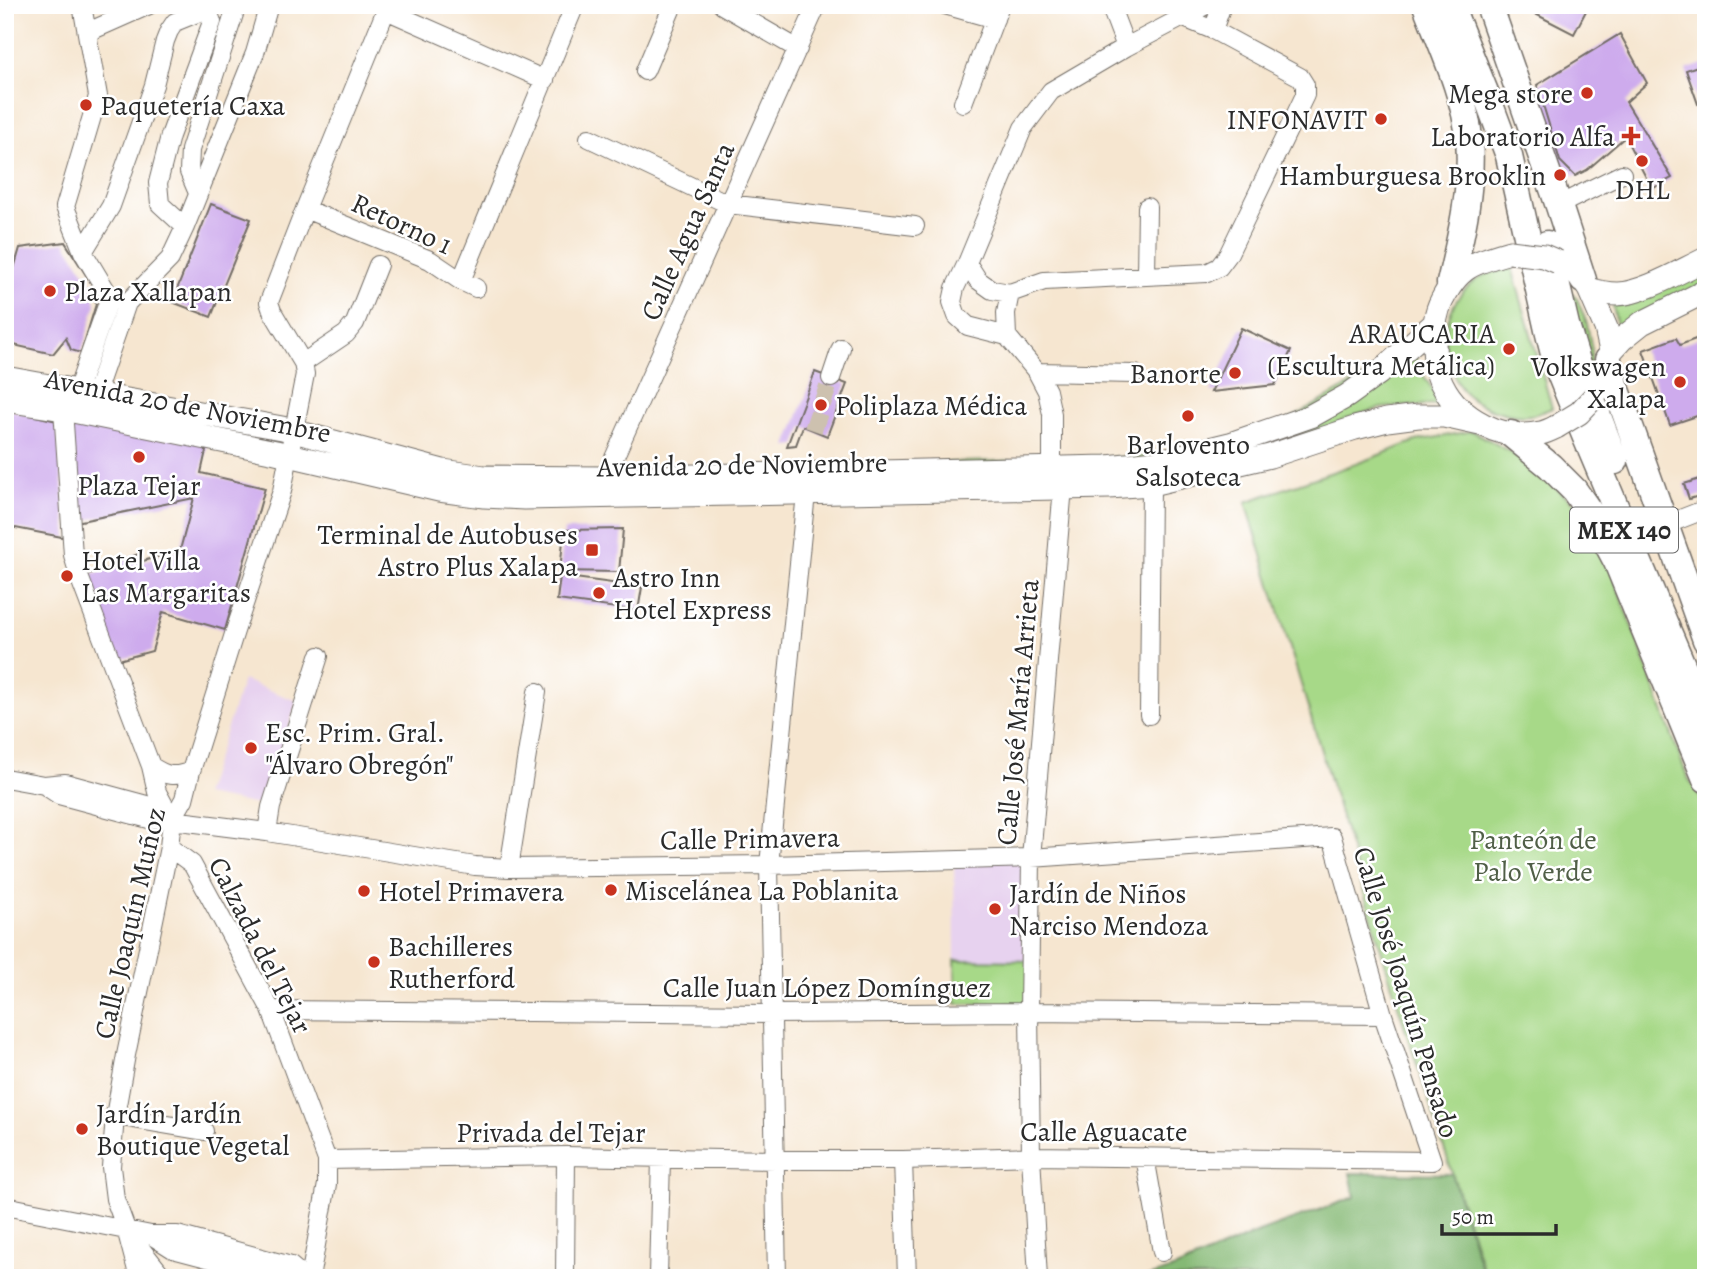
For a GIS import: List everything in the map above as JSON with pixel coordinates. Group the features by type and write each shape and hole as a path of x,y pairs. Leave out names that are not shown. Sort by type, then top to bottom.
{"highway":[{"path":"1426,5 1462,100 1469,137 1465,216 1450,283"},
{"name":"MEX 140","path":"1450,5 1509,156 1557,366 1706,727"},
{"name":"MEX 140","path":"1468,5 1524,152 1577,361 1706,690"},
{"path":"1489,5 1586,285"},
{"path":"1609,356 1611,373 1706,640"},
{"path":"1511,434 1574,490 1593,517 1617,562 1706,779"}],"main road":[{"path":"1706,259 1642,289 1619,294 1601,292 1586,285 1570,269 1544,256 1510,252 1468,267 1450,283 1438,306 1434,324 1434,357 1442,384 1458,407 1480,424 1495,430 1511,434 1539,434 1556,428 1579,412 1594,397 1609,356 1642,323 1706,290"},
{"path":"1586,285 1606,328 1609,356"},
{"name":"Avenida 20 de Noviembre","path":"5,378 290,455 439,490 524,498 806,493 1057,478 1107,467 1156,462 1230,444 1311,416 1347,396 1379,373 1434,324"},
{"name":"Avenida 20 de Noviembre","path":"5,400 62,409 87,400 293,431 443,471 509,478 1057,478 1109,487 1151,484 1270,456 1387,420 1444,416 1480,424"}],"street":[{"path":"82,5 98,96 65,207 83,252 110,297 127,303"},
{"path":"88,32 149,5"},
{"path":"198,194 189,172 190,150 237,5"},
{"path":"87,400 127,303 170,259 185,227 255,53 269,5"},
{"path":"378,265 355,323 346,334 303,363 269,302 387,8 545,80 575,5"},
{"path":"645,71 673,5"},
{"path":"722,5 798,49"},
{"name":"Calle Agua Santa","path":"605,478 817,5"},
{"path":"945,5 998,12 963,103"},
{"path":"1111,5 1126,47"},
{"path":"1010,293 1006,313 1007,336 968,326 957,316 952,302 955,288 1023,128 1051,91 1206,5"},
{"path":"1213,30 1222,5"},
{"path":"83,252 111,206 154,85 169,31 175,22 202,11 209,14 212,22 170,136 158,183 160,204 185,227"},
{"path":"967,263 978,280 992,290 1010,293 1044,281 1207,273 1219,267 1228,255 1305,95 1305,85 1300,77 1213,30 1184,18"},
{"name":"Retorno 1","path":"305,209 430,260 468,285 545,80"},
{"path":"589,138 728,204 915,226"},
{"path":"1559,206 1622,174"},
{"path":"1146,276 1147,207"},
{"path":"87,400 110,297"},
{"name":"Calle José María Arrieta","path":"1007,336 1037,372 1047,391 1052,414 1057,478 1031,858 1031,1156 1038,1278"},
{"path":"831,378 841,348"},
{"name":"Calle Joaquín Muñoz","path":"126,1229 115,1199 111,1167 115,1116 173,820 184,799 235,631 282,491 305,374 303,363"},
{"path":"1037,372 1135,374"},
{"path":"62,409 74,555 80,579 151,766 157,792 173,820"},
{"path":"1149,715 1151,484"},
{"path":"777,1278 769,865 806,493"},
{"path":"1665,525 1705,511"},
{"path":"267,832 271,807 319,656"},
{"path":"509,868 537,692"},
{"path":"151,766 163,774 179,776 191,771"},
{"name":"Calle Primavera","path":"5,778 44,785 65,783 150,806 173,820 267,832 475,866 509,868 1031,858 1332,837"},
{"name":"Calle José Joaquín Pensado","path":"1332,837 1383,1015 1432,1161"},
{"name":"Calzada del Tejar","path":"169,847 192,863 271,1010 327,1160 327,1184 308,1278"},
{"name":"Calle Juan López Domínguez","path":"271,1010 1383,1015"},
{"path":"115,1116 204,1131"},
{"path":"565,1278 566,1156"},
{"name":"Privada del Tejar","path":"327,1160 566,1156 775,1160"},
{"name":"Calle Aguacate","path":"775,1160 1031,1156 1432,1161"},
{"path":"1146,1157 1162,1252"},
{"path":"658,1277 662,1158"},
{"path":"903,1160 907,1278"},
{"path":"5,1206 151,1235 177,1235 291,1266 308,1278"},
{"path":"126,1229 139,1278"},
{"path":"126,1229 164,1278"},
{"path":"151,1235 173,1249 283,1278"}],"shaded area":[{"name":"Esc. Prim. Gral. \"Álvaro Obregón\"","path":"243,680 297,701 264,806 204,795"},
{"name":"Jardín de Niños Narciso Mendoza","path":"1036,858 1034,961 955,960 954,859"}],"green space":[{"path":"1512,268 1552,408 1527,416 1498,411 1472,399 1463,391 1450,366 1445,341 1449,316 1461,294 1485,275"},
{"path":"1706,269 1706,283 1618,331 1613,306 1645,296"},
{"path":"1562,281 1577,299 1587,324 1592,350 1589,378"},
{"path":"1414,349 1418,367 1439,404 1382,408 1229,456 507,492 316,457 317,449 441,478 1228,454"},
{"name":"Panteón de Palo Verde","path":"1472,431 1522,459 1573,502 1608,562 1687,776 1706,807 1706,1278 1486,1278 1400,1012 1246,502 1416,441"},
{"path":"955,960 1034,961 1033,1003 956,1004"},
{"path":"1350,1173 1452,1174 1484,1278 1145,1278 1355,1197"}],"building":[{"path":"1518,5 1589,5 1574,34"},
{"name":"Mega store","path":"1620,34 1647,83 1626,102 1672,178 1652,189 1625,137 1587,170 1575,176 1560,161 1537,85"},
{"path":"1706,63 1706,102 1698,104 1686,70"},
{"path":"211,204 251,219 211,317 172,302"},
{"name":"Plaza Xallapan","path":"65,242 91,283 96,304 81,353 71,350 66,338 53,354 5,343 5,299 20,248"},
{"path":"1241,328 1291,351 1275,385 1211,392"},
{"name":"Volkswagen Xalapa","path":"1706,335 1706,413 1670,425 1643,350 1676,338 1680,345"},
{"name":"Poliplaza Médica","path":"815,372 847,384 827,436 803,426 796,445 787,446"},
{"path":"5,409 57,421 67,538 5,526"},
{"path":"71,414 208,442 201,473 265,488 225,630 163,612 152,651 115,661 83,576 116,567 115,562 139,554 143,561 180,550 194,498 76,522"},
{"path":"1706,477 1706,494 1689,499 1684,484"},
{"name":"Terminal de Autobuses Astro Plus Xalapa","path":"623,529 619,572 560,571 564,530"},
{"name":"Astro Inn Hotel Express","path":"560,576 642,587 638,611 557,600"}],"tunnel":[{"path":"813,430 831,378"}],"place":[{"name":"Mega store","path":"1587,93"},
{"name":"Paquetería Caxa","path":"86,105"},
{"name":"INFONAVIT","path":"1381,119"},
{"name":"Laboratorio Alfa","path":"1631,136"},
{"name":"DHL","path":"1642,161"},
{"name":"Hamburguesa Brooklin","path":"1560,175"},
{"name":"Plaza Xallapan","path":"50,291"},
{"name":"ARAUCARIA (Escultura Metálica)","path":"1509,349"},
{"name":"Banorte","path":"1235,373"},
{"name":"Volkswagen Xalapa","path":"1680,382"},
{"name":"Poliplaza Médica","path":"821,405"},
{"name":"Barlovento Salsoteca","path":"1188,416"},
{"name":"Plaza Tejar","path":"139,457"},
{"name":"Terminal de Autobuses Astro Plus Xalapa","path":"592,550"},
{"name":"Hotel Villa Las Margaritas","path":"67,576"},
{"name":"Astro Inn Hotel Express","path":"599,593"},
{"name":"Esc. Prim. Gral. \"Álvaro Obregón\"","path":"251,748"},
{"name":"Miscelánea La Poblanita","path":"611,890"},
{"name":"Hotel Primavera","path":"364,891"},
{"name":"Jardín de Niños Narciso Mendoza","path":"995,909"},
{"name":"Bachilleres Rutherford","path":"374,962"},
{"name":"Jardín Jardín Boutique Vegetal","path":"82,1129"}]}
